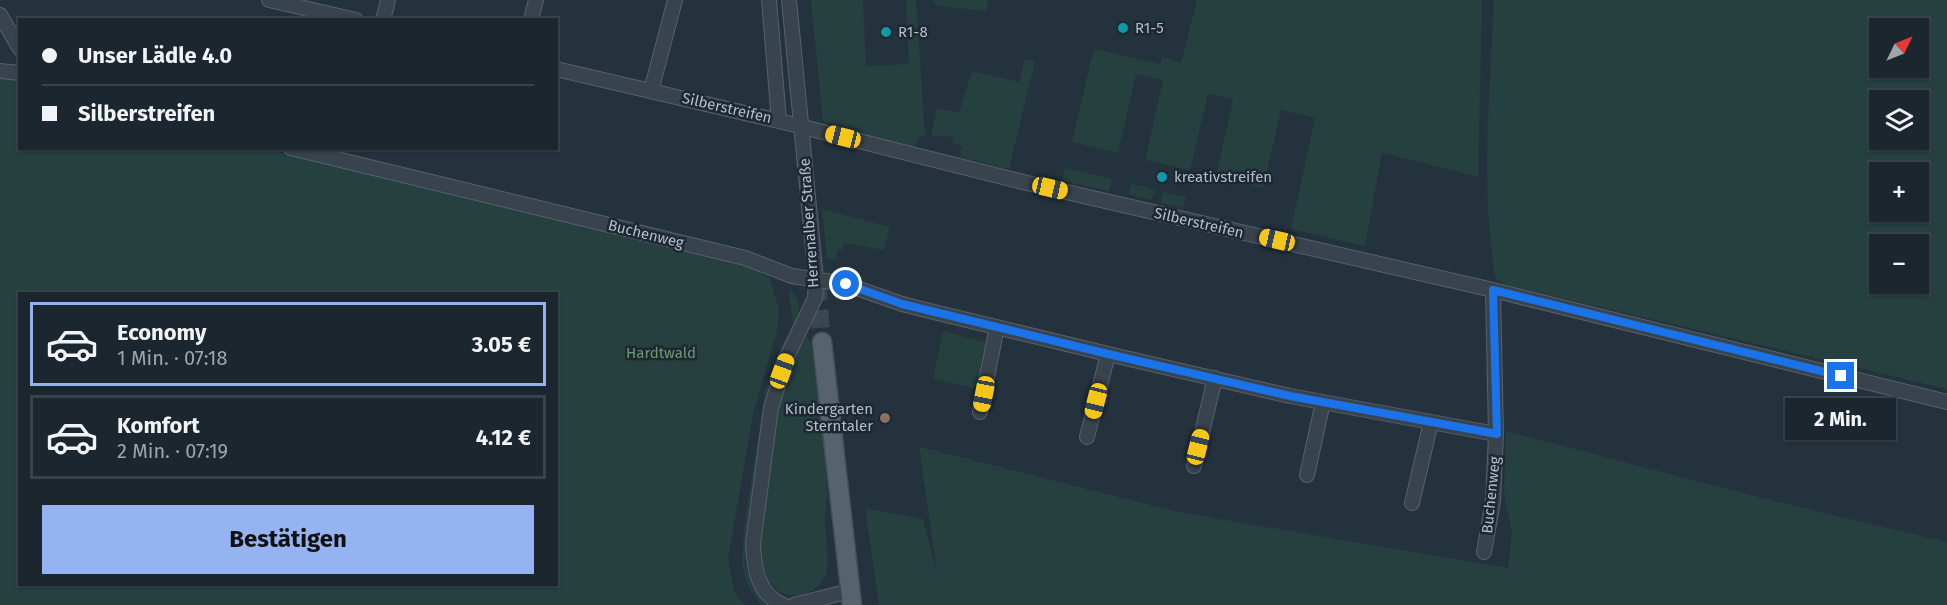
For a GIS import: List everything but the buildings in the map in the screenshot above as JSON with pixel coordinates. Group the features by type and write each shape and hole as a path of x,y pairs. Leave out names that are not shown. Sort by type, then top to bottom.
{"main road":[{"path":"822,342 851,598"}],"street":[{"path":"269,0 347,18"},
{"path":"384,18 388,0"},
{"path":"532,18 536,0"},
{"path":"651,91 675,0"},
{"path":"769,0 779,121"},
{"name":"Herrenalber Straße","path":"783,605 771,597 759,581 754,561 754,529 773,399 786,359 815,298 816,279 789,0"},
{"path":"0,15 18,46"},
{"name":"Silberstreifen","path":"558,69 801,126 1016,180 1493,290 1947,402"},
{"path":"0,71 18,73"},
{"name":"Buchenweg","path":"299,150 745,258 792,276 846,284 902,304 1108,354 1323,402 1497,434 1493,501 1484,552"},
{"path":"1493,290 1497,434"},
{"path":"980,412 997,327"},
{"path":"1087,437 1108,354"},
{"path":"1194,466 1215,378"},
{"path":"1307,475 1323,402"},
{"path":"1412,503 1431,422"},
{"path":"794,605 851,598"}],"green space":[{"path":"811,0 863,0 866,66 909,64 906,0 916,0 925,136 921,136 913,147 853,132 823,121"},
{"path":"933,0 988,0 986,11 938,6"},
{"path":"1197,0 1482,0 1478,177 1382,153 1365,246 1291,229 1315,118 1281,110 1263,188 1216,177 1233,99 1208,94 1190,170 1145,160 1163,80 1136,74 1118,153 1072,142 1095,49 1160,64 1162,56 1181,63"},
{"path":"1494,0 1947,0 1947,389 1503,284 1495,277 1490,242 1487,138"},
{"path":"1025,59 1035,61 1009,169 959,157 962,146 952,143 954,137 931,136 937,108 959,113 972,71 1019,82"},
{"name":"Hardtwald","path":"0,75 18,80 18,150 268,150 744,263 770,278 779,310 777,331 753,414 728,559 735,594 746,605 0,605"},
{"path":"1065,168 1112,179 1109,191 1062,181"},
{"path":"1131,184 1155,190 1152,200 1128,194"},
{"path":"1163,192 1186,197 1183,208 1160,203"},
{"path":"822,209 890,227 884,250 844,243 842,250 838,250 835,260 827,258"},
{"path":"790,289 798,300 799,311 769,389 753,480 745,562 752,587 765,605 761,605 749,588 745,577 742,562 744,528 766,386 793,323"},
{"path":"943,331 988,343 978,389 933,379"},
{"path":"807,335 811,344 825,454 827,569 824,577 813,590 797,596 781,592 770,582 762,565 758,540 779,401 789,370"},
{"path":"1506,431 1758,497 1947,542 1947,605 879,605 865,508 923,519 937,573 919,447 1178,512 1508,568 1512,532 1504,494"}],"tunnel":[{"path":"817,283 822,342"}],"place":[{"name":"R1-5","path":"1123,28"},
{"name":"R1-8","path":"886,32"},
{"name":"kreativstreifen","path":"1162,177"},
{"name":"Kindergarten Sterntaler","path":"885,418"}],"route":[{"path":"846,284 902,304 1290,396 1497,434 1493,290 1841,376"}]}
